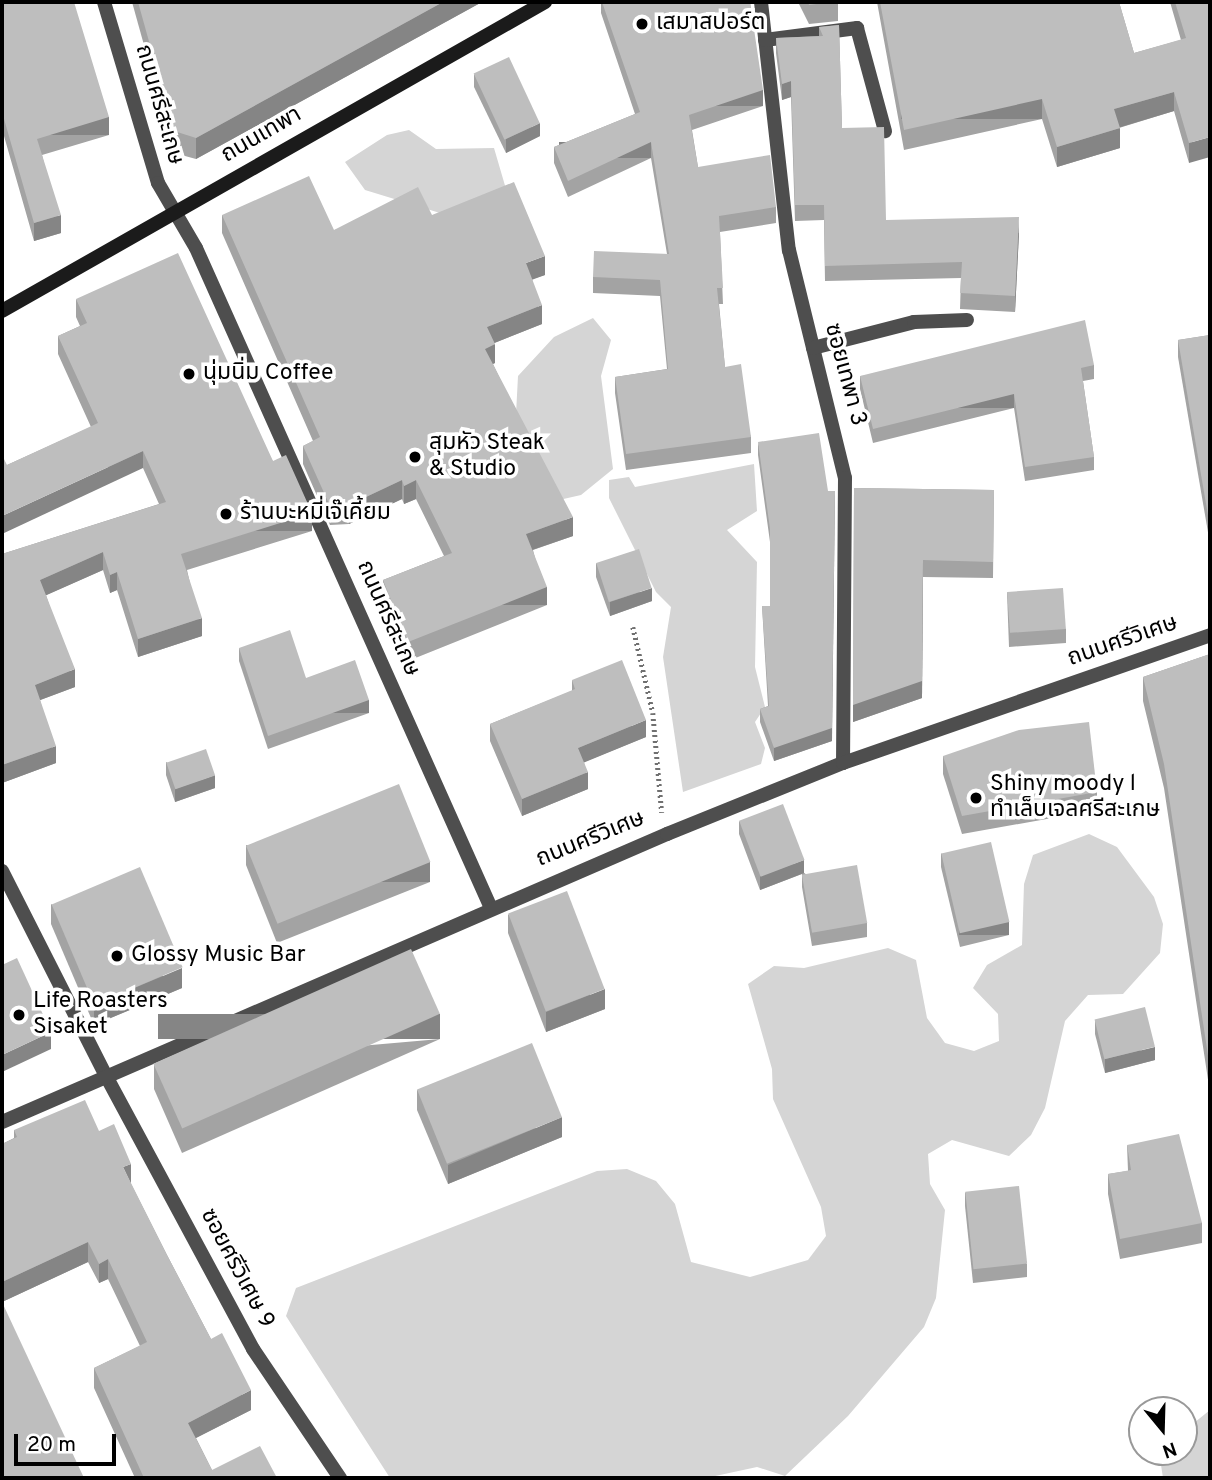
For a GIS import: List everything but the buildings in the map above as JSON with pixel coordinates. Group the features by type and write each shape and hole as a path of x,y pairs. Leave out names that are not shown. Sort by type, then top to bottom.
{"main road":[{"name":"ถนนเทพา","path":"2,312 545,2"}],"street":[{"name":"ถนนศรีสะเกษ","path":"104,2 158,183 196,247 490,906"},
{"name":"ซอยเทพา 3","path":"761,2 789,250 845,478 843,763"},
{"path":"765,40 857,28 885,131"},
{"path":"813,348 914,323 967,320"},
{"name":"ถนนศรีวิเศษ","path":"2,1122 105,1074 490,906 843,763 1210,635"},
{"name":"ซอยศรีวิเศษ 9","path":"2,871 105,1074 253,1349 340,1478"}],"path":[{"path":"633,627 653,713 667,834"}],"shaded area":[{"path":"409,130 436,149 494,148 506,189 440,213 365,190 345,162 387,135"},
{"path":"593,318 611,340 601,376 613,469 581,495 559,500 516,414 518,376 554,337"},
{"path":"754,464 757,511 727,530 757,562 755,667 765,707 755,722 765,748 761,764 683,792 663,657 671,607 656,592 609,498 609,480 629,477 635,487"},
{"path":"1089,834 1117,847 1154,897 1163,924 1160,953 1123,994 1088,995 1065,1021 1045,1108 1031,1135 1009,1156 952,1140 928,1154 930,1184 945,1210 936,1298 924,1327 848,1416 785,1476 757,1467 706,1478 390,1478 286,1316 296,1288 597,1171 627,1169 656,1181 675,1204 691,1262 750,1277 808,1260 826,1236 821,1207 773,1099 772,1069 748,984 774,966 804,968 888,948 916,960 927,1018 945,1043 974,1051 999,1041 998,1014 973,988 987,965 1022,945 1024,884 1033,855"},
{"path":"1210,1410 1210,1478 1163,1478 1161,1466 1198,1466 1198,1420"}],"place":[{"name":"เสมาสปอร์ต","path":"642,24"},
{"name":"นุ่มนิ่ม Coffee","path":"189,374"},
{"name":"สุมหัว Steak & Studio","path":"415,457"},
{"name":"ร้านบะหมี่เจ๊เคี้ยม","path":"226,514"},
{"name":"Shiny moody l ทำเล็บเจลศรีสะเกษ","path":"976,798"},
{"name":"Glossy Music Bar","path":"117,956"},
{"name":"Life Roasters Sisaket","path":"19,1015"}]}
